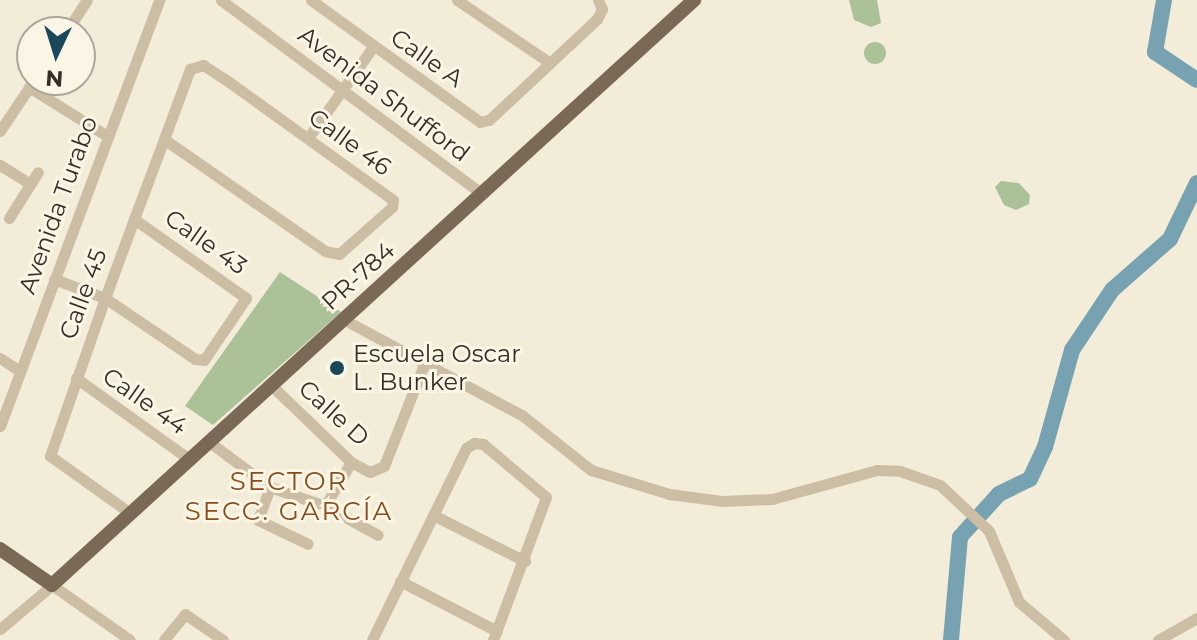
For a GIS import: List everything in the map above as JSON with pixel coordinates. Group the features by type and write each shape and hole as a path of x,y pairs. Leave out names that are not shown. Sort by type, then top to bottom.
{"main road":[{"name":"PR-784","path":"52,585 694,0"},
{"path":"0,549 52,585"}],"street":[{"name":"Avenida Turabo","path":"0,426 159,0"},
{"name":"Avenida Shufford","path":"221,0 482,194"},
{"name":"Calle A","path":"311,0 480,122 489,120 550,63"},
{"path":"457,0 550,63 600,4"},
{"path":"308,138 373,47"},
{"name":"Calle 46","path":"164,139 325,251 339,254 392,207 393,200 203,65"},
{"name":"Calle 45","path":"130,513 50,456 190,69 203,65"},
{"path":"0,131 23,96"},
{"path":"50,96 107,136"},
{"path":"0,165 30,184"},
{"path":"9,218 38,172"},
{"name":"Calle 43","path":"54,279 105,298 195,359 204,360 246,298 134,219"},
{"path":"343,319 523,416 591,470 669,494 722,501 772,499 877,470 900,471 940,485 989,531 1019,602 1064,640"},
{"path":"0,358 20,371"},
{"name":"Calle D","path":"271,385 351,462 370,472 384,466 425,362"},
{"name":"Calle 44","path":"76,378 189,459"},
{"path":"208,441 270,487 325,506 378,535"},
{"path":"372,640 400,581 466,448 483,444 546,497 525,561 495,635 400,581"},
{"path":"325,506 351,462"},
{"path":"270,487 258,520 308,544"},
{"path":"433,515 525,561"},
{"path":"0,629 52,585 112,635 130,640"},
{"path":"164,640 185,614 223,640"},
{"path":"1158,640 1197,618"}],"green space":[{"path":"849,0 877,0 881,23 871,27 854,20"},
{"path":"875,42 883,45 886,53 883,61 875,64 867,61 864,53 867,45"},
{"path":"1001,181 1019,183 1030,195 1029,204 1016,210 1004,205 995,187"},
{"path":"280,272 341,312 213,425 185,406"}],"waterway":[{"path":"1164,0 1155,52 1197,80"},
{"path":"951,640 960,537 999,494 1030,479 1045,447 1072,350 1112,290 1170,239 1197,183"}],"place":[{"name":"Escuela Oscar L. Bunker","path":"337,368"}],"district":[{"name":"SECTOR SECC. GARCÍA","path":"289,497"}]}
